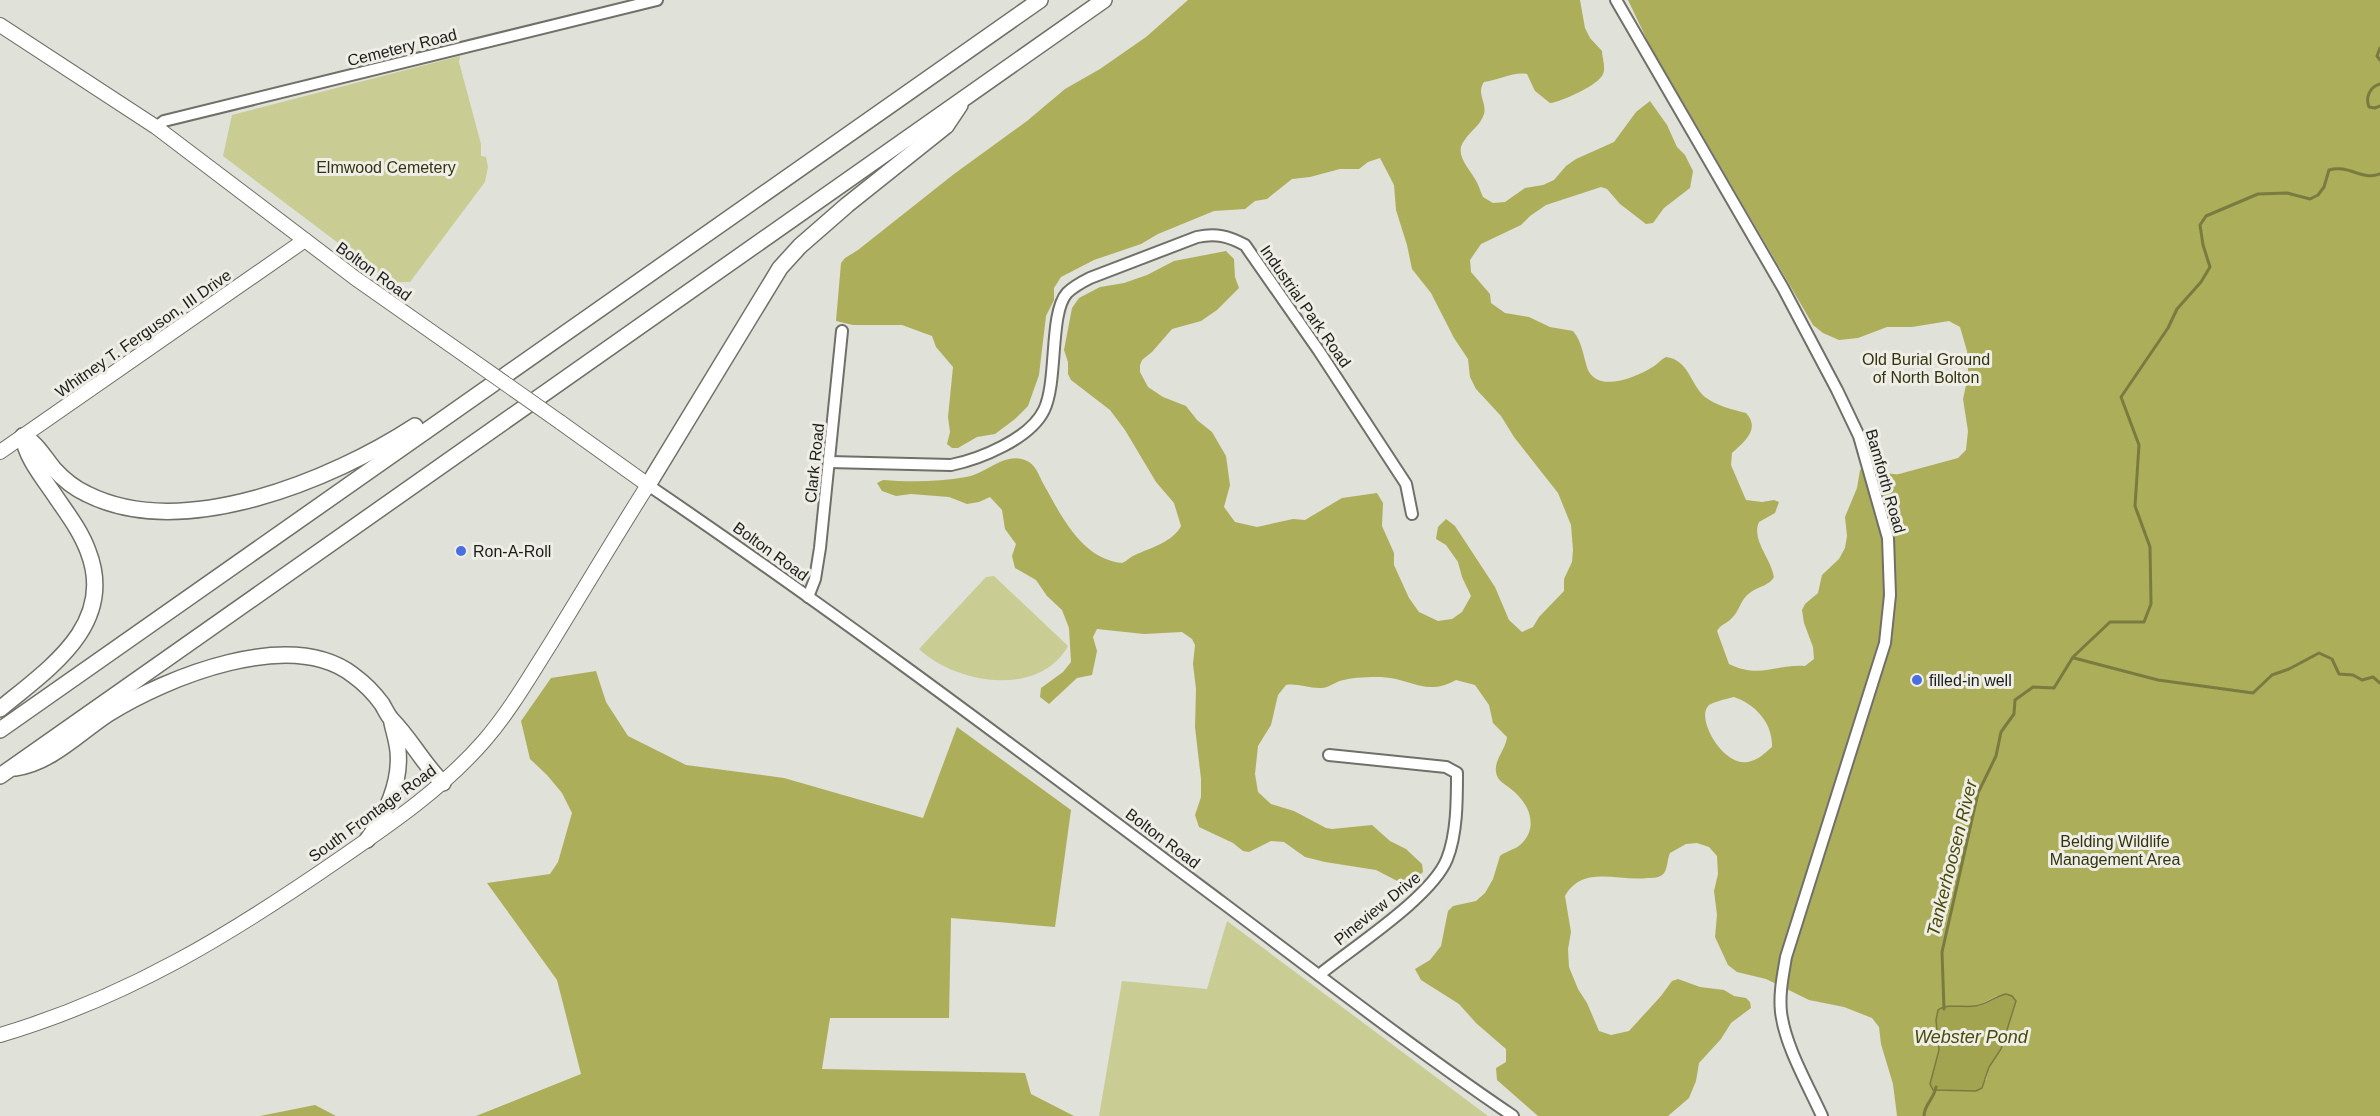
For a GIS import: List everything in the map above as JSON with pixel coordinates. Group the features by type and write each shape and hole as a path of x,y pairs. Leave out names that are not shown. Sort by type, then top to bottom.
{"highway":[{"path":"0,730 1040,0"},
{"path":"4,772 1104,0"},
{"path":"648,485 780,268 800,246 847,205 946,126 964,98"},
{"path":"23,436 32,442 64,478 90,495 130,508 180,510 242,501 301,484 368,454 423,422 453,411"},
{"path":"0,709 72,647 87,623 94,593 93,566 84,540 29,456 23,436"},
{"path":"4,772 41,761 109,714 164,685 208,668 254,658 302,657 339,666 368,687 391,720 443,783"},
{"path":"367,840 386,810 396,778 398,750 391,720"}],"main road":[{"name":"Bolton Road","path":"0,25 156,127 304,240 648,485"},
{"name":"Whitney T. Ferguson, III Drive","path":"0,452 304,240"},
{"name":"South Frontage Road","path":"0,1035 89,1004 184,959 262,912 367,840 443,783 486,739 510,706 648,485"}],"street":[{"name":"Cemetery Road","path":"156,127 164,122 657,0"},
{"name":"Bamforth Road","path":"1616,0 1783,288 1837,390 1859,436 1888,538 1890,595 1885,643 1786,957 1781,985 1781,1013 1788,1037 1822,1116"},
{"name":"Industrial Park Road","path":"829,462 951,465 970,461 1020,436 1035,425 1044,410 1049,394 1059,310 1065,295 1076,285 1090,278 1197,237 1213,234 1229,236 1245,245 1319,351 1406,484 1412,514"},
{"name":"Clark Road","path":"807,597 815,579 820,548 843,331"},
{"name":"Bolton Road","path":"648,485 807,597 1318,975 1513,1116"},
{"name":"Pineview Drive","path":"1318,975 1414,901 1438,877 1447,860 1453,840 1457,787 1457,773 1446,767 1329,755"}],"green space":[{"name":"Belding Wildlife Management Area","path":"1188,0 1580,0 1585,28 1590,38 1602,51 1603,74 1587,88 1550,103 1535,91 1527,74 1484,82 1481,94 1484,114 1461,146 1464,161 1483,197 1493,203 1505,202 1525,188 1543,185 1554,180 1566,166 1576,159 1614,142 1636,112 1650,101 1667,125 1677,147 1685,155 1693,171 1690,188 1664,208 1653,223 1646,224 1620,204 1607,189 1601,187 1546,205 1521,225 1481,244 1470,260 1471,272 1490,294 1491,303 1505,313 1529,317 1550,327 1573,331 1581,345 1588,370 1600,381 1627,379 1651,368 1666,357 1680,363 1700,392 1709,400 1746,413 1752,424 1751,430 1746,440 1732,453 1731,465 1746,500 1779,502 1775,513 1759,522 1757,529 1759,542 1774,577 1747,595 1734,616 1717,631 1729,664 1759,671 1805,666 1814,659 1813,647 1802,610 1805,604 1818,593 1822,575 1839,559 1845,548 1847,536 1845,517 1857,488 1860,470 1875,468 1899,474 1958,458 1966,450 1968,431 1963,399 1968,376 1967,351 1960,327 1949,321 1912,327 1887,327 1858,338 1839,340 1823,333 1813,325 1649,44 1628,0 2380,0 2380,1116 1897,1116 1893,1084 1881,1044 1879,1027 1872,1018 1844,1007 1809,1000 1766,979 1737,972 1728,965 1715,937 1717,915 1714,891 1718,874 1717,856 1709,847 1697,843 1686,844 1670,853 1665,871 1659,877 1637,879 1591,877 1573,886 1565,896 1571,932 1568,949 1569,967 1599,1031 1611,1035 1629,1031 1672,981 1678,979 1746,998 1751,1008 1731,1023 1721,1039 1699,1063 1696,1081 1689,1098 1668,1116 1538,1116 1497,1080 1496,1068 1506,1062 1506,1049 1476,1023 1459,1004 1421,980 1415,969 1430,960 1441,946 1448,911 1453,906 1476,901 1485,893 1493,879 1500,856 1520,845 1530,831 1530,816 1523,801 1497,775 1497,763 1507,737 1493,723 1489,705 1475,685 1456,680 1445,685 1427,687 1391,678 1362,677 1322,688 1286,685 1278,695 1271,725 1258,746 1255,774 1258,792 1271,804 1294,811 1326,828 1372,825 1390,841 1406,849 1422,864 1423,872 1407,886 1376,870 1305,857 1284,842 1271,841 1249,852 1243,851 1233,843 1199,827 1195,815 1201,797 1201,779 1195,727 1196,689 1193,664 1195,645 1192,639 1182,632 1144,634 1097,629 1093,637 1097,651 1092,675 1077,678 1049,704 1040,697 1041,688 1063,672 1071,662 1069,628 1062,610 1047,596 1036,580 1015,568 1012,556 1016,544 1005,529 1002,510 990,497 967,504 949,497 911,494 896,496 882,491 877,483 883,480 924,481 966,477 1002,461 1017,458 1035,467 1066,523 1084,545 1095,554 1122,563 1173,536 1181,526 1174,503 1156,482 1125,430 1110,410 1071,380 1064,350 1072,308 1079,298 1100,287 1124,283 1147,275 1174,261 1226,251 1234,259 1235,277 1239,288 1217,310 1201,321 1172,329 1142,360 1140,372 1148,387 1163,397 1186,406 1197,420 1212,432 1226,456 1230,485 1224,507 1235,522 1257,527 1293,519 1305,520 1342,498 1377,493 1383,503 1382,526 1394,553 1394,565 1409,598 1419,612 1438,621 1452,619 1462,612 1471,596 1458,562 1446,545 1436,539 1438,527 1446,519 1455,526 1495,587 1509,620 1522,632 1533,627 1539,617 1564,591 1564,579 1572,562 1571,525 1558,493 1514,437 1501,416 1476,389 1470,377 1468,359 1454,338 1431,293 1412,269 1396,210 1394,185 1380,158 1368,162 1359,169 1340,169 1292,179 1267,199 1255,201 1245,209 1214,211 1158,234 1141,244 1094,260 1061,277 1054,288 1054,300 1046,316 1039,375 1028,406 995,434 977,437 958,448 952,448 947,444 950,432 948,417 953,367 936,347 932,336 902,325 853,325 836,321 841,263 845,258 1027,121 1065,89 1100,69 1146,37","holes":["1734,697 1756,710 1766,722 1772,738 1772,747 1758,758 1748,762 1739,762 1722,750 1714,741 1706,721 1705,713 1708,706","1997,996 2012,996 2016,1001 2001,1049 1989,1067 1986,1080 1931,1087 1939,1050 1937,1013 1943,1006 1977,1006"]},
{"name":"Elmwood Cemetery","path":"460,56 459,62 481,144 481,156 486,157 488,167 485,182 410,282 390,282 223,156 232,115"},
{"path":"994,576 1068,646 1055,662 1038,673 1018,679 996,680 975,677 954,671 919,649 986,577"},
{"path":"596,671 606,702 628,736 686,765 784,778 923,818 957,727 1071,810 1055,927 951,918 949,1018 830,1018 822,1069 1025,1073 1031,1094 1074,1116 476,1116 581,1074 557,980 487,883 550,874 558,862 572,813 562,793 530,759 521,721 551,678"},
{"path":"1227,921 1488,1116 1099,1116 1122,981 1207,989"},
{"path":"315,1105 336,1116 260,1116"}],"water":[{"name":"Webster Pond","path":"2006,994 2012,996 2016,1001 2001,1049 1989,1067 1982,1088 1976,1091 1933,1090 1930,1084 1939,1050 1936,1020 1938,1010 1946,1007 1979,1005"}],"waterway":[{"name":"Tankerhoosen River","path":"2380,48 2377,56 2380,60"},
{"name":"Tankerhoosen River","path":"2380,84 2376,85 2368,96 2369,107 2380,106"},
{"name":"Tankerhoosen River","path":"1944,1009 1942,952 1978,793 1996,756 2001,732 2014,714 2015,700 2033,687 2054,688 2073,657 2110,622 2144,622 2151,604 2150,547 2135,506 2139,445 2121,397 2168,328 2177,309 2201,282 2210,267 2200,225 2206,216 2258,194 2287,193 2310,199 2318,195 2324,187 2329,170 2343,169 2373,176 2380,174"},
{"path":"2074,658 2158,680 2253,693 2272,675 2319,653 2332,659 2339,674 2353,675 2362,680 2373,677 2380,683"},
{"name":"Tankerhoosen River","path":"1924,1116 1936,1087"}],"place":[{"name":"Ron-A-Roll","path":"461,551"},
{"name":"filled-in well","path":"1917,680"}],"park label":[{"name":"Old Burial Ground of North Bolton","path":"1926,368"}]}
